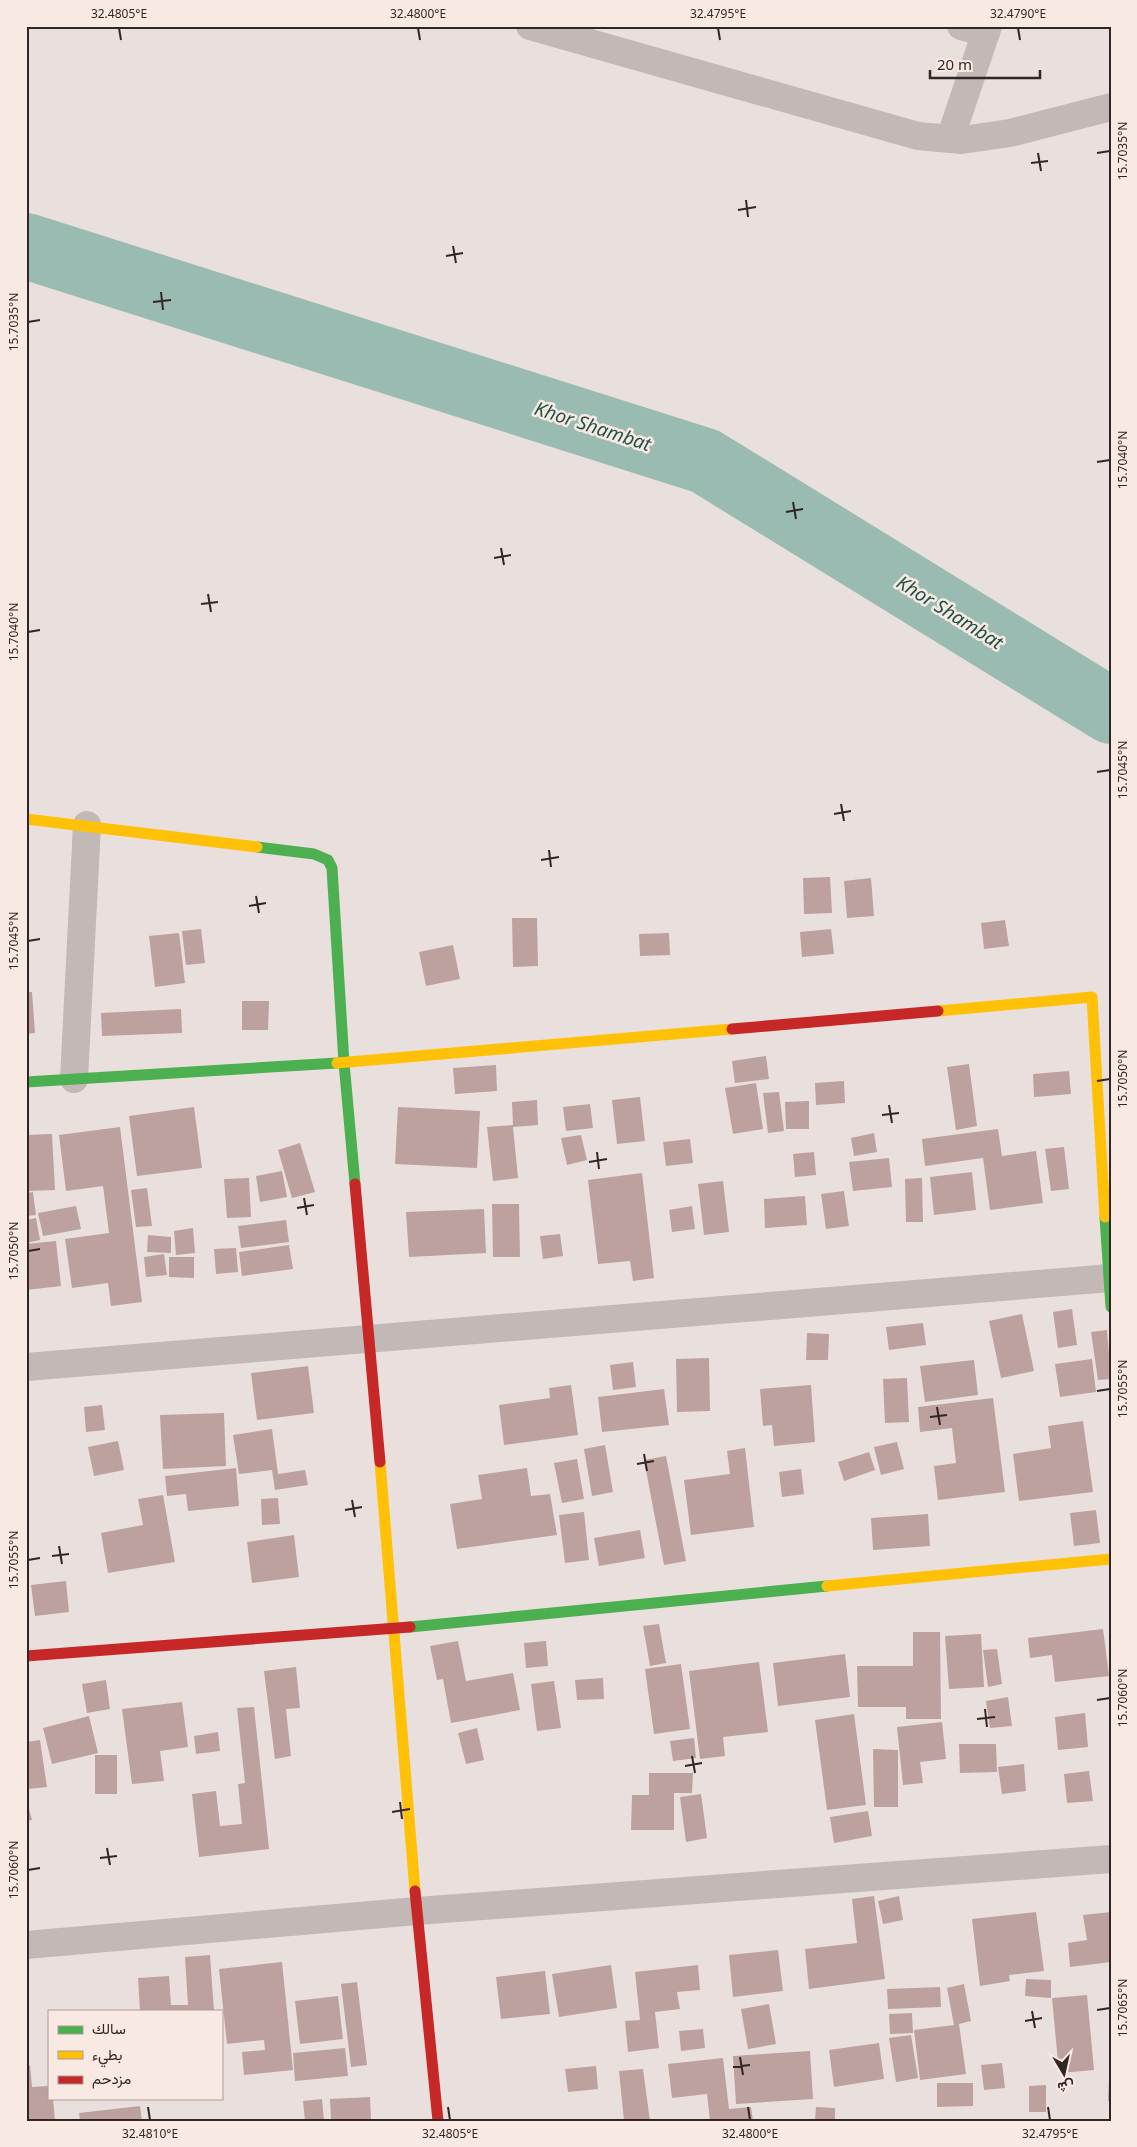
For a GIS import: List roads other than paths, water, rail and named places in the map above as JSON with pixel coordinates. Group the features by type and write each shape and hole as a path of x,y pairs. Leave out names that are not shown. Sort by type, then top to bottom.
{"street":[{"path":"530,26 918,136 962,140 1010,133 1111,106"},
{"path":"950,138 979,29"},
{"path":"26,819 314,854 328,860 332,868 344,1063 395,1628 417,1911 438,2121"},
{"path":"74,1079 87,826"},
{"path":"26,1082 344,1063 1092,997 1111,1307"},
{"path":"26,1367 1110,1278"},
{"path":"26,1656 395,1628 1111,1559"},
{"path":"26,1945 417,1911 1111,1858"}],"waterway":[{"name":"Khor Shambat","path":"26,246 705,461 1111,711"}]}
